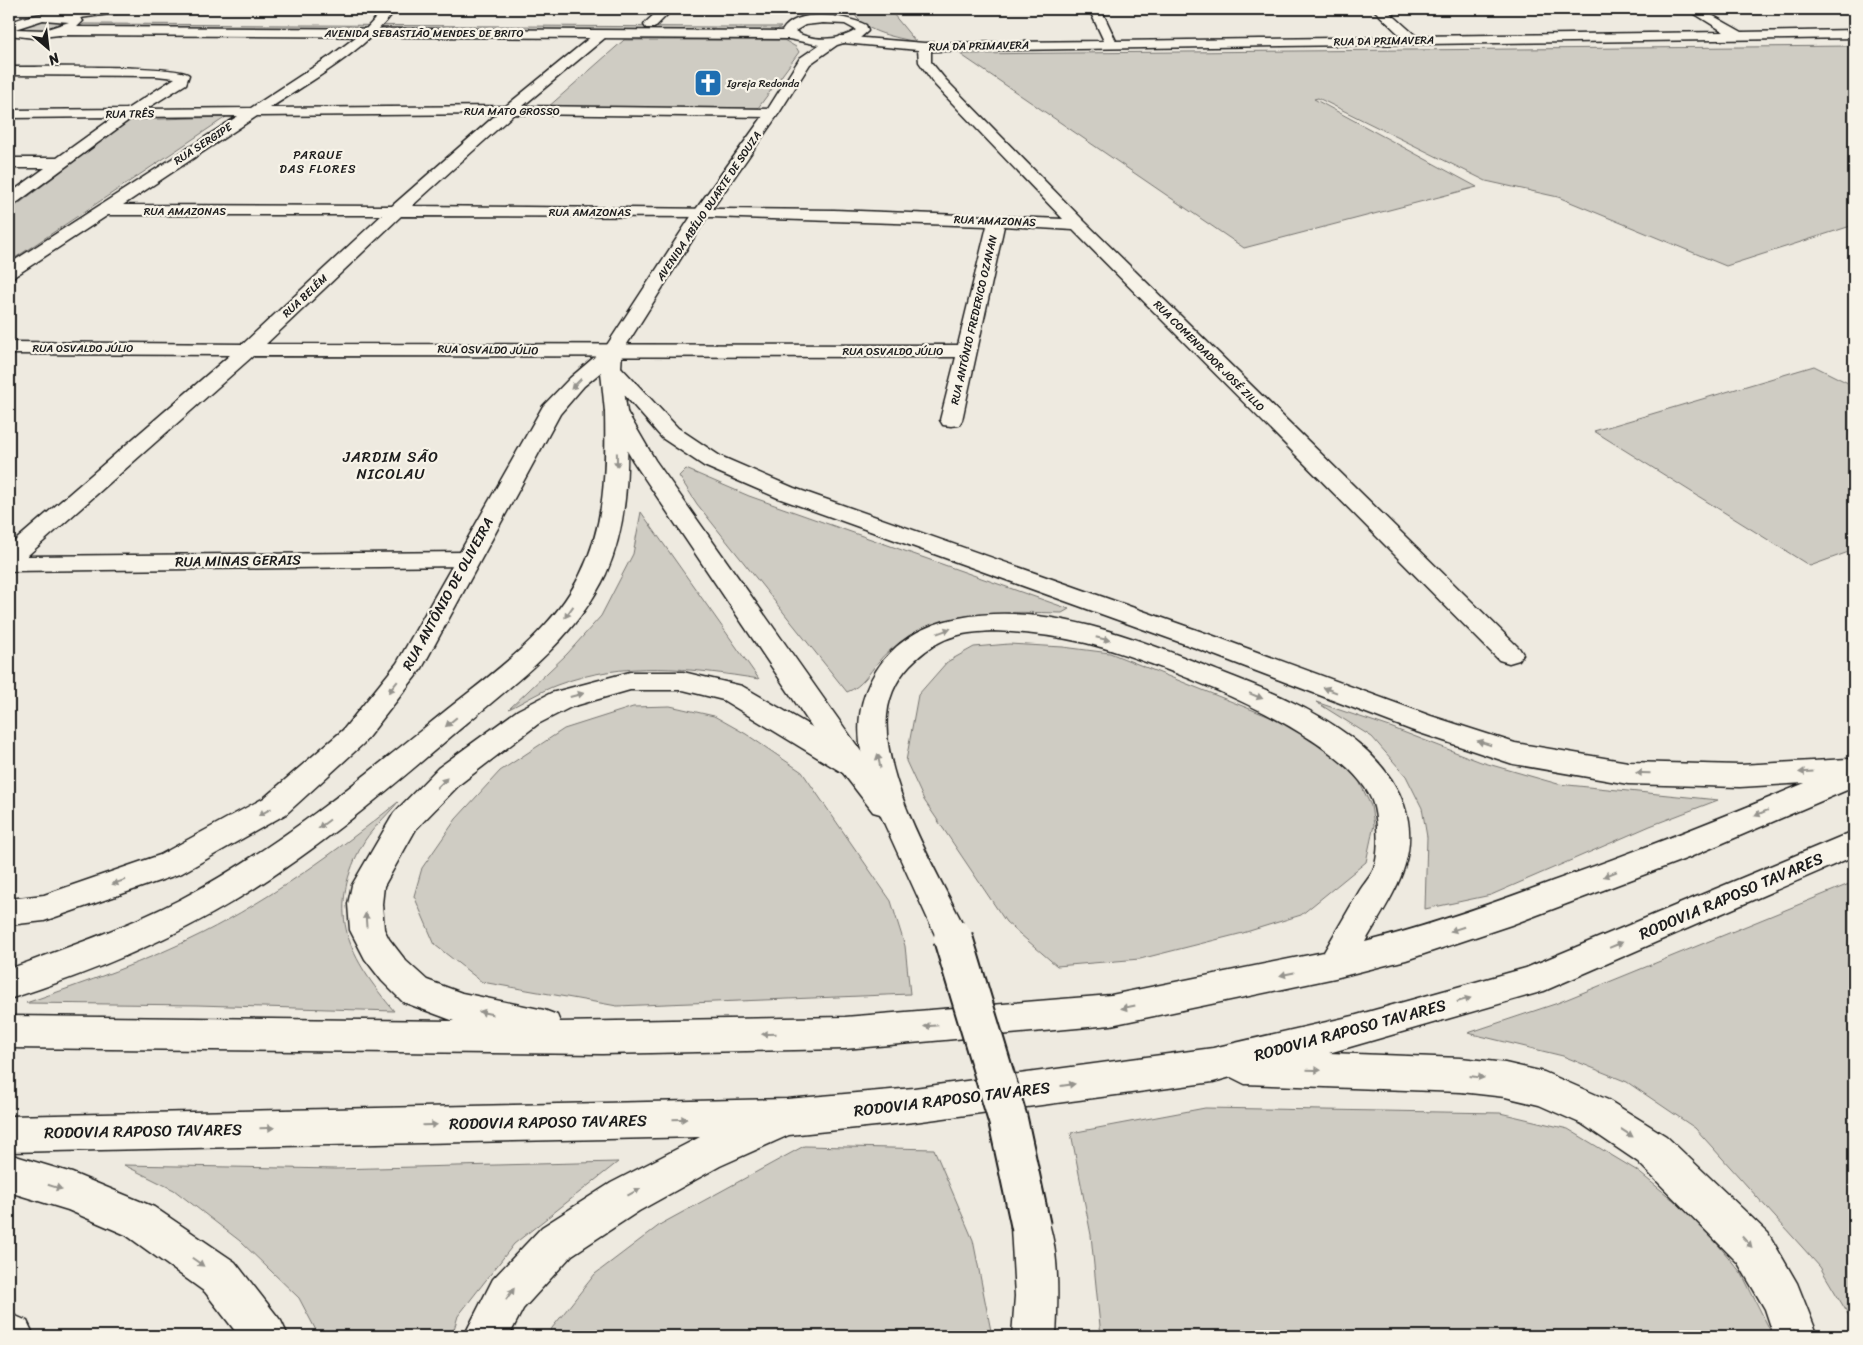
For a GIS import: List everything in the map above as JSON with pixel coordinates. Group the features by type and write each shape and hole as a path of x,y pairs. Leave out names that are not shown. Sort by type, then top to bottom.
{"main road":[{"path":"24,9 44,17 72,19 118,9"},
{"name":"RUA SERGIPE","path":"9,272 337,58 373,29 390,9"},
{"path":"650,25 666,9"},
{"path":"805,61 795,34 810,21 835,9"},
{"path":"810,21 848,21 844,9"},
{"path":"1095,9 1112,45"},
{"path":"1380,9 1413,40"},
{"path":"1693,9 1741,37"},
{"path":"10,30 44,17"},
{"path":"57,31 72,26 72,19"},
{"name":"AVENIDA SEBASTIÃO MENDES DE BRITO","path":"72,19 602,34 795,34"},
{"name":"RUA DA PRIMAVERA","path":"848,21 860,26 862,31 919,47"},
{"name":"AVENIDA SEBASTIÃO MENDES DE BRITO","path":"10,30 373,29 650,25 795,34"},
{"name":"AVENIDA ABÍLIO DUARTE DE SOUZA","path":"611,360 702,212 772,113 805,61 839,40 862,31"},
{"name":"RUA BELÉM","path":"9,559 250,348 395,212 510,110 602,34"},
{"name":"RUA DA PRIMAVERA","path":"795,34 919,47 1854,34"},
{"name":"RUA COMENDADOR JOSÉ ZILLO","path":"919,47 926,62 940,82 1078,225 1509,654"},
{"path":"9,72 156,72 175,73 182,76 181,81 128,114 9,200"},
{"name":"RUA MATO GROSSO","path":"252,112 510,110 772,113"},
{"name":"RUA TRÊS","path":"9,114 252,112"},
{"path":"9,163 60,163"},
{"name":"RUA AMAZONAS","path":"102,210 702,212 997,220 1078,225"},
{"name":"RUA ANTÔNIO FREDERICO OZANAN","path":"951,420 997,220"},
{"name":"RUA OSVALDO JÚLIO","path":"9,348 250,348 611,360 966,351"},
{"path":"9,984 113,944 190,910 294,846 516,669 561,624 579,599 597,565 614,517 617,471 616,412 611,360"},
{"path":"611,360 670,433 712,461 786,493 1202,641 1421,724 1514,753 1628,773 1740,776 1854,770"},
{"name":"RUA ANTÔNIO DE OLIVEIRA","path":"9,912 44,908 171,864 274,806 353,737 408,668 467,559 552,412 577,382 611,360"},
{"path":"616,412 644,461 854,765 899,824"},
{"name":"RUA MINAS GERAIS","path":"9,564 467,559"},
{"path":"1034,1336 1036,1296 1031,1227 1008,1120 954,938 899,824 881,772 874,741 873,716 880,684 894,663 934,634 959,626 1008,623 1065,630 1115,642 1186,668 1293,714 1337,742 1372,774 1388,803 1392,825 1390,868 1335,964"},
{"path":"602,1038 462,1008 416,992 394,971 367,930 365,904 368,885 405,821 449,776 528,717 561,700 630,681 683,681 732,693 854,765"},
{"path":"9,1032 602,1038 845,1033 1111,1010 1335,964 1406,946 1509,912 1677,849 1854,775"},
{"name":"RODOVIA RAPOSO TAVARES","path":"9,1134 788,1117 914,1105 1213,1065 1353,1032 1532,981 1854,843"},
{"path":"1213,1065 1461,1075 1505,1080 1544,1089 1594,1112 1652,1149 1714,1208 1752,1248 1782,1298 1796,1336"},
{"path":"486,1336 508,1294 557,1241 625,1197 706,1153 788,1117"},
{"path":"9,1172 72,1192 140,1221 220,1277 266,1336"}],"shaded area":[{"path":"864,9 889,9 916,42 891,36 866,26 855,15"},
{"path":"45,20 64,21 64,23 39,31 19,29 18,27"},
{"path":"84,24 781,27 773,33 74,30"},
{"path":"624,40 784,40 796,47 799,52 758,108 547,108"},
{"path":"1854,46 1854,225 1726,266 1558,197 1486,181 1318,98 1314,99 1477,187 1244,248 960,54"},
{"path":"226,117 9,262 9,211 129,120"},
{"path":"1814,366 1854,386 1854,550 1810,566 1594,431"},
{"path":"686,469 749,496 1069,609 1062,613 977,614 936,623 899,643 883,656 861,683 847,692 697,504 679,476"},
{"path":"641,512 759,679 683,669 657,668 607,672 557,685 509,709 567,654 601,616 633,554"},
{"path":"1009,644 1063,647 1110,653 1295,727 1334,754 1359,781 1371,806 1374,825 1366,862 1301,915 1243,933 1140,959 1057,966 1006,922 924,800 906,761 918,695 947,662 974,647"},
{"path":"1316,702 1390,727 1481,762 1558,784 1718,800 1650,826 1491,895 1425,909 1427,837 1422,808 1406,776 1372,737"},
{"path":"670,706 714,716 746,734 802,772 891,901 905,946 910,994 617,1006 482,982 435,945 414,896 422,868 456,819 500,771 564,729 633,707"},
{"path":"398,802 373,830 361,847 350,871 345,894 344,915 348,935 355,954 378,992 394,1011 197,1005 26,1003 138,962 228,920 304,873"},
{"path":"1854,882 1854,1324 1820,1267 1695,1128 1627,1082 1563,1056 1468,1033 1555,1004"},
{"path":"1205,1108 1500,1113 1568,1129 1636,1170 1697,1219 1742,1274 1773,1336 1101,1336 1091,1235 1071,1133"},
{"path":"804,1146 934,1149 973,1240 992,1336 549,1336 552,1328 595,1274 661,1224"},
{"path":"618,1162 514,1244 458,1316 452,1336 319,1336 299,1298 240,1241 174,1190 124,1165 335,1169"}],"place":[{"name":"Igreja Redonda","path":"708,83"}],"district":[{"name":"PARQUE DAS FLORES","path":"318,162"},
{"name":"JARDIM SÃO NICOLAU","path":"391,466"}]}
